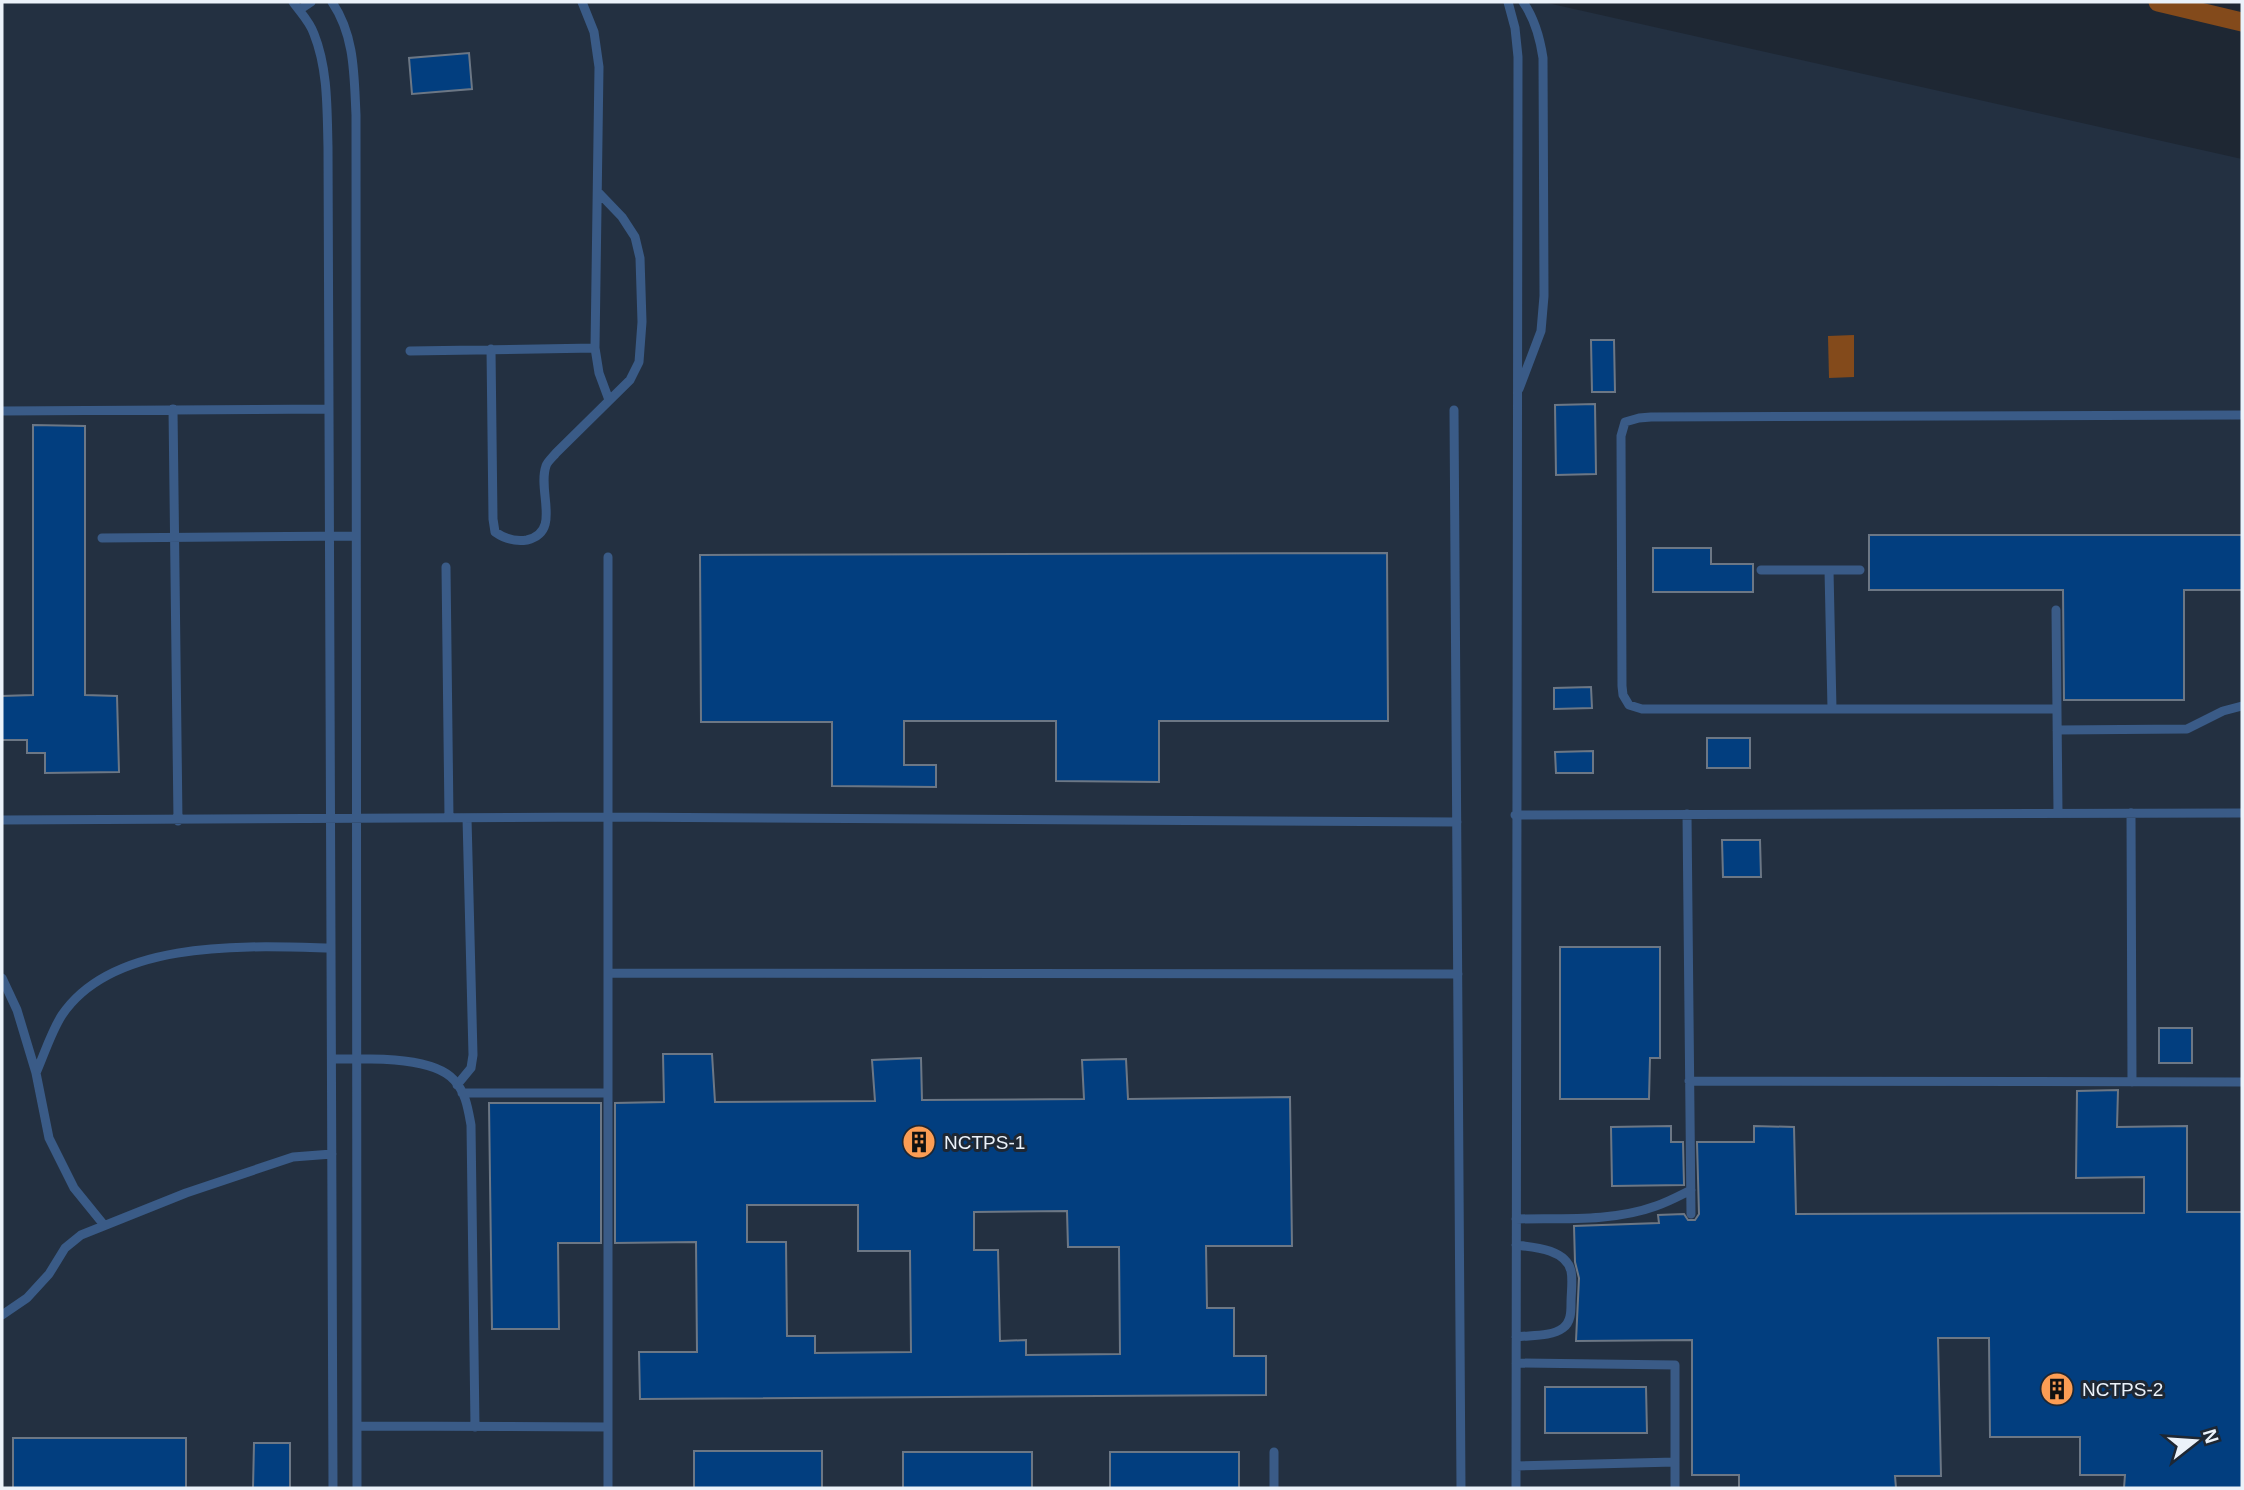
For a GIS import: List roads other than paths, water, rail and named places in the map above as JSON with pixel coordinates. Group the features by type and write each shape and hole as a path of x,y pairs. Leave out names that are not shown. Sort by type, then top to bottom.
{"lane":[{"path":"311,2 296,6 313,31 321,57 326,87 328,147 333,1488"},
{"path":"332,2 349,35 355,78 357,1488"},
{"path":"583,2 594,32 599,66 595,348 598,373 609,400"},
{"path":"1508,2 1515,28 1518,57 1516,1488"},
{"path":"1517,394 1541,331 1544,296 1543,58 1533,20 1522,2"},
{"path":"491,349 495,532 505,539 520,541 536,538 542,533 546,520 546,467 556,453 630,380 639,362 642,322 640,258 635,237 622,217 598,192"},
{"path":"410,351 595,348"},
{"path":"173,409 178,821"},
{"path":"2,411 329,409"},
{"path":"1454,410 1461,1488"},
{"path":"2057,709 1634,708 1625,701 1622,685 1621,436 1625,422 1651,417 2242,415"},
{"path":"102,538 355,536"},
{"path":"608,557 608,1488"},
{"path":"446,566 449,818"},
{"path":"1761,570 1860,570"},
{"path":"1829,570 1832,709"},
{"path":"2056,610 2058,813"},
{"path":"2057,730 2187,729 2223,711 2242,706"},
{"path":"2131,813 2132,1082"},
{"path":"1515,815 2242,813"},
{"path":"1687,814 1691,1214"},
{"path":"2,820 608,817 1457,822"},
{"path":"460,1089 471,1068 473,1055 467,818"},
{"path":"36,1073 62,1015 92,984 122,967 183,952 243,946 331,948"},
{"path":"608,973 1458,974"},
{"path":"2,978 17,1010 36,1073 49,1138 74,1188 104,1225"},
{"path":"332,1059 410,1062 433,1067 453,1078 466,1098 471,1125 475,1427"},
{"path":"1689,1082 2242,1082"},
{"path":"460,1089 608,1093"},
{"path":"2,1315 27,1298 49,1274 65,1248 80,1234 186,1193 293,1157 332,1154"},
{"path":"1516,1219 1595,1218 1623,1214 1656,1207 1691,1190"},
{"path":"1516,1245 1539,1247 1567,1262 1571,1271 1572,1312 1568,1323 1562,1329 1542,1335 1516,1336"},
{"path":"1516,1363 1675,1365 1675,1488"},
{"path":"357,1426 608,1427"},
{"path":"1274,1452 1274,1488"},
{"path":"1516,1466 1675,1462"}],"waterway":[{"path":"2158,2 2242,22"}],"place":[{"name":"NCTPS-1","path":"919,1142"},
{"name":"NCTPS-2","path":"2057,1389"}]}
